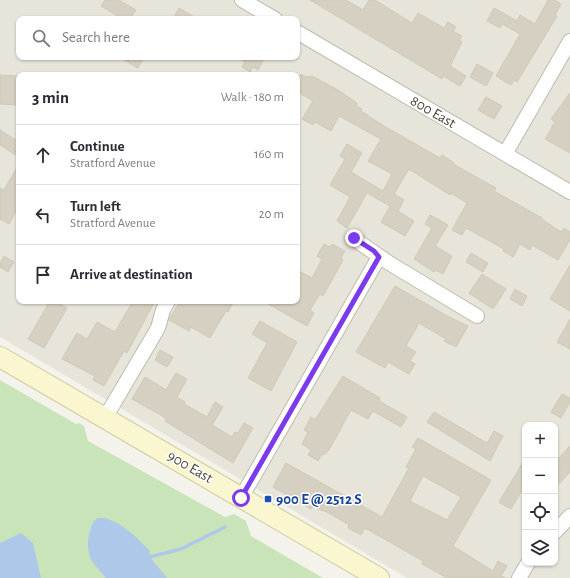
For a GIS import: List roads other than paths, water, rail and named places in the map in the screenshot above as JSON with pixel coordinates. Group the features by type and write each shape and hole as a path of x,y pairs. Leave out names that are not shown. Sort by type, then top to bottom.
{"street":[{"path":"242,0 269,16"},
{"name":"800 East","path":"300,34 570,192"},
{"path":"505,154 570,41"},
{"path":"354,238 374,251 379,257 477,316"},
{"path":"241,498 379,257"},
{"path":"105,418 158,328 166,304"},
{"name":"900 East","path":"0,357 379,578"},
{"path":"557,530 570,516"},
{"path":"519,578 526,566"}],"water":[{"path":"97,518 106,518 121,525 135,536 149,550 150,557 167,578 106,578 90,557 88,547 90,531"},
{"path":"21,533 33,543 41,578 0,578 0,543"}],"waterway":[{"path":"150,557 181,549 225,527"}],"place":[{"name":"900 E @ 2512 S","path":"268,499"}]}
